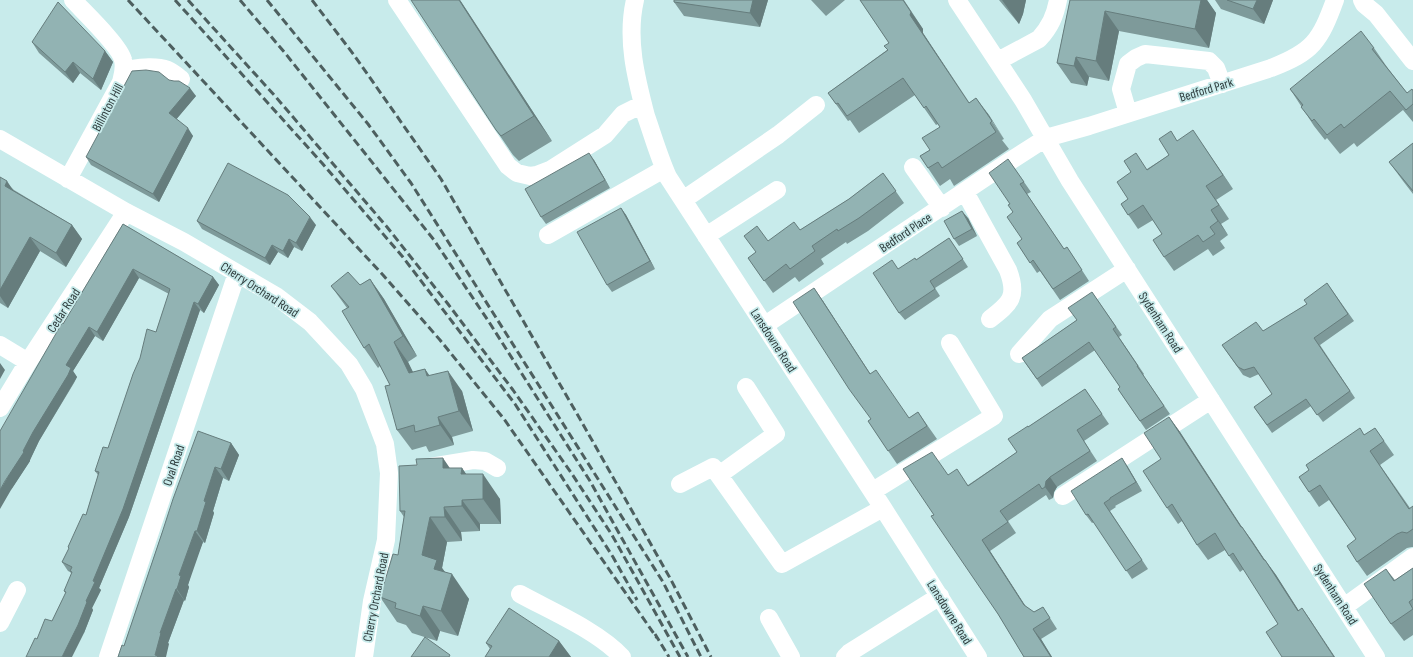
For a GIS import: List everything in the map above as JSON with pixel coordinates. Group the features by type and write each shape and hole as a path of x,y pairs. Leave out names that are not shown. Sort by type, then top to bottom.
{"street":[{"name":"Billinton Hill","path":"68,179 121,82 124,70 123,59 118,49 73,0"},
{"path":"397,0 508,166 517,173 530,176 538,175 550,170 605,135 622,114 643,104"},
{"name":"Lansdowne Road","path":"635,0 632,20 632,46 636,76 656,149 664,169 682,200 873,491 978,657"},
{"name":"Sydenham Road","path":"957,0 998,61 1046,138 1070,181 1376,657"},
{"path":"998,61 1033,42 1044,34 1054,19 1058,0"},
{"path":"1333,1 1355,7 1363,2 1376,14 1413,61"},
{"name":"Bedford Park","path":"1046,138 1285,63 1307,51 1320,36 1326,24 1333,1"},
{"path":"1128,113 1121,90 1128,64 1144,54 1209,61 1216,68 1222,84"},
{"path":"124,70 146,67 157,68 169,70 181,79"},
{"path":"682,200 778,135 816,105"},
{"name":"Bedford Place","path":"765,326 1046,138"},
{"name":"Cherry Orchard Road","path":"0,139 126,212 184,242 276,296 310,322 349,364 364,389 385,444 401,471 372,601 364,657"},
{"path":"913,167 942,208"},
{"path":"548,235 664,169"},
{"path":"706,236 777,190"},
{"path":"965,192 1012,279 1012,293 1010,301 1000,312 990,319"},
{"name":"Cedar Road","path":"0,408 28,362 126,212"},
{"path":"1019,354 1050,319 1127,269"},
{"name":"Oval Road","path":"108,657 237,273"},
{"path":"873,491 994,416 950,343"},
{"path":"0,345 28,362"},
{"path":"719,475 776,434 746,387"},
{"path":"1063,496 1211,400"},
{"path":"401,471 473,460 485,461 497,468"},
{"path":"680,484 713,467 782,564 883,508"},
{"path":"1344,607 1413,557"},
{"path":"0,623 17,590"},
{"path":"520,594 588,630 615,649 622,657"},
{"path":"845,657 849,653 940,596"},
{"path":"769,618 791,657"}],"building":[{"path":"411,0 459,0 534,116 501,136"},
{"path":"674,0 753,0 750,13 674,2"},
{"path":"860,0 903,0 911,12 910,15 969,103 976,98 992,121 990,123 996,132 942,168 938,162 928,168 920,156 930,150 922,138 940,127 926,106 924,108 903,78 847,116 838,103 836,104 828,93 888,50 884,46 889,43"},
{"path":"1070,0 1201,0 1195,29 1105,11 1096,61 1076,57 1074,66 1057,63"},
{"path":"1227,0 1257,0 1253,9"},
{"path":"58,2 105,51 93,79 73,62 65,72 32,42"},
{"path":"1361,31 1374,48 1372,49 1407,93 1412,89 1413,104 1406,110 1390,91 1344,128 1341,124 1327,135 1314,119 1312,121 1301,107 1303,105 1290,89"},
{"path":"146,70 159,72 169,80 179,81 190,88 169,113 188,128 153,194 86,157 132,71"},
{"path":"1193,130 1223,175 1206,186 1219,205 1211,210 1218,221 1210,227 1215,234 1203,242 1198,235 1164,257 1153,240 1162,234 1143,205 1128,215 1121,204 1128,199 1117,182 1131,172 1124,161 1136,153 1147,170 1169,155 1159,139 1171,131 1177,141"},
{"path":"1413,143 1413,191 1389,162"},
{"path":"589,153 605,180 541,217 525,189"},
{"path":"1008,159 1024,182 1020,184 1064,249 1067,247 1082,270 1053,289 1033,260 1030,263 1017,243 1022,239 1007,217 1013,212 1008,205 1010,204 989,173"},
{"path":"228,163 288,195 310,217 296,243 289,239 283,251 272,245 265,258 197,221"},
{"path":"883,173 896,191 859,218 838,231 837,229 812,246 815,251 790,269 786,264 764,281 748,258 756,252 744,236 757,226 768,241 794,222 800,230 849,199"},
{"path":"0,177 7,181 5,186 72,225 56,253 30,237 0,290"},
{"path":"621,208 650,261 607,285 577,232"},
{"path":"962,211 972,229 954,239 944,221"},
{"path":"123,224 213,277 198,304 194,302 123,509 93,581 95,582 86,601 87,602 78,625 62,657 26,657 35,638 37,639 45,619 52,621 66,592 64,591 72,572 70,571 72,567 62,562 83,514 86,515 99,472 95,471 103,447 108,448 133,374 140,358 147,329 156,332 170,289 133,269 97,332 89,327 66,365 71,368 68,375 33,432 23,451 24,452 0,490 0,431 62,323 63,324"},
{"path":"949,238 963,259 930,281 935,289 899,313 873,273 892,260 898,269 915,258 916,260"},
{"path":"348,272 360,285 370,279 403,336 394,342 409,373 425,369 427,376 448,371 459,411 438,417 440,425 415,432 414,425 397,430 385,386 390,385 369,344 364,348 342,311 349,307 331,286"},
{"path":"1327,283 1348,314 1314,338 1350,391 1317,415 1306,399 1267,425 1254,407 1272,394 1254,367 1244,370 1238,367 1222,345 1256,322 1263,331 1307,304 1304,300"},
{"path":"814,288 870,374 876,370 909,418 918,412 927,426 888,451 868,421 871,419 849,389 793,302"},
{"path":"1092,292 1116,327 1113,329 1164,406 1140,421 1118,389 1120,387 1089,342 1037,379 1022,358 1077,320 1068,308"},
{"path":"1085,389 1102,414 1077,430 1090,451 1050,477 1046,481 1045,487 1042,489 1039,484 1000,511 1008,522 982,540 1024,605 1034,612 1043,607 1050,618 1033,629 1051,657 1024,657 998,614 931,516 934,515 903,469 932,452 948,475 957,469 968,486 1017,452 1008,439"},
{"path":"1169,417 1298,611 1302,608 1334,657 1282,657 1266,632 1278,624 1233,553 1229,556 1215,533 1197,545 1172,504 1167,508 1143,471 1161,459 1144,433"},
{"path":"1360,428 1364,435 1375,428 1384,441 1370,451 1409,509 1413,506 1413,529 1407,533 1402,532 1397,534 1357,562 1347,546 1356,539 1320,485 1309,492 1299,477 1309,470 1306,465"},
{"path":"198,431 231,443 221,469 215,467 204,501 206,502 197,531 195,531 179,575 181,576 177,589 160,633 155,655 158,656 118,657 122,645 124,646 173,499"},
{"path":"443,458 443,468 462,468 461,474 483,474 483,499 462,500 462,506 444,507 445,517 430,517 422,555 437,560 434,569 452,574 441,611 423,606 420,616 395,608 396,603 380,597 393,554 398,555 405,511 400,511 399,466 417,465 416,459"},
{"path":"1122,458 1136,482 1104,503 1142,560 1126,571 1088,514 1086,515 1071,491"},
{"path":"1413,568 1413,599 1409,602 1413,609 1391,624 1364,584 1386,569 1394,581"},
{"path":"509,608 559,641 549,657 485,657 492,646 486,643"},
{"path":"425,637 450,655 449,657 411,657"}],"railway":[{"path":"128,0 383,275 440,340 504,419 657,638"},
{"path":"175,0 322,163 402,256 515,404 613,557 637,600"},
{"path":"188,0 275,96 387,227 513,390 572,474 612,535 680,657"},
{"path":"240,0 285,53 434,240 489,322 590,481 688,657"},
{"path":"267,0 368,124 411,183 663,582 701,657"},
{"path":"312,0 354,55 441,179 670,578 711,657"},
{"path":"655,634 669,657"}]}
